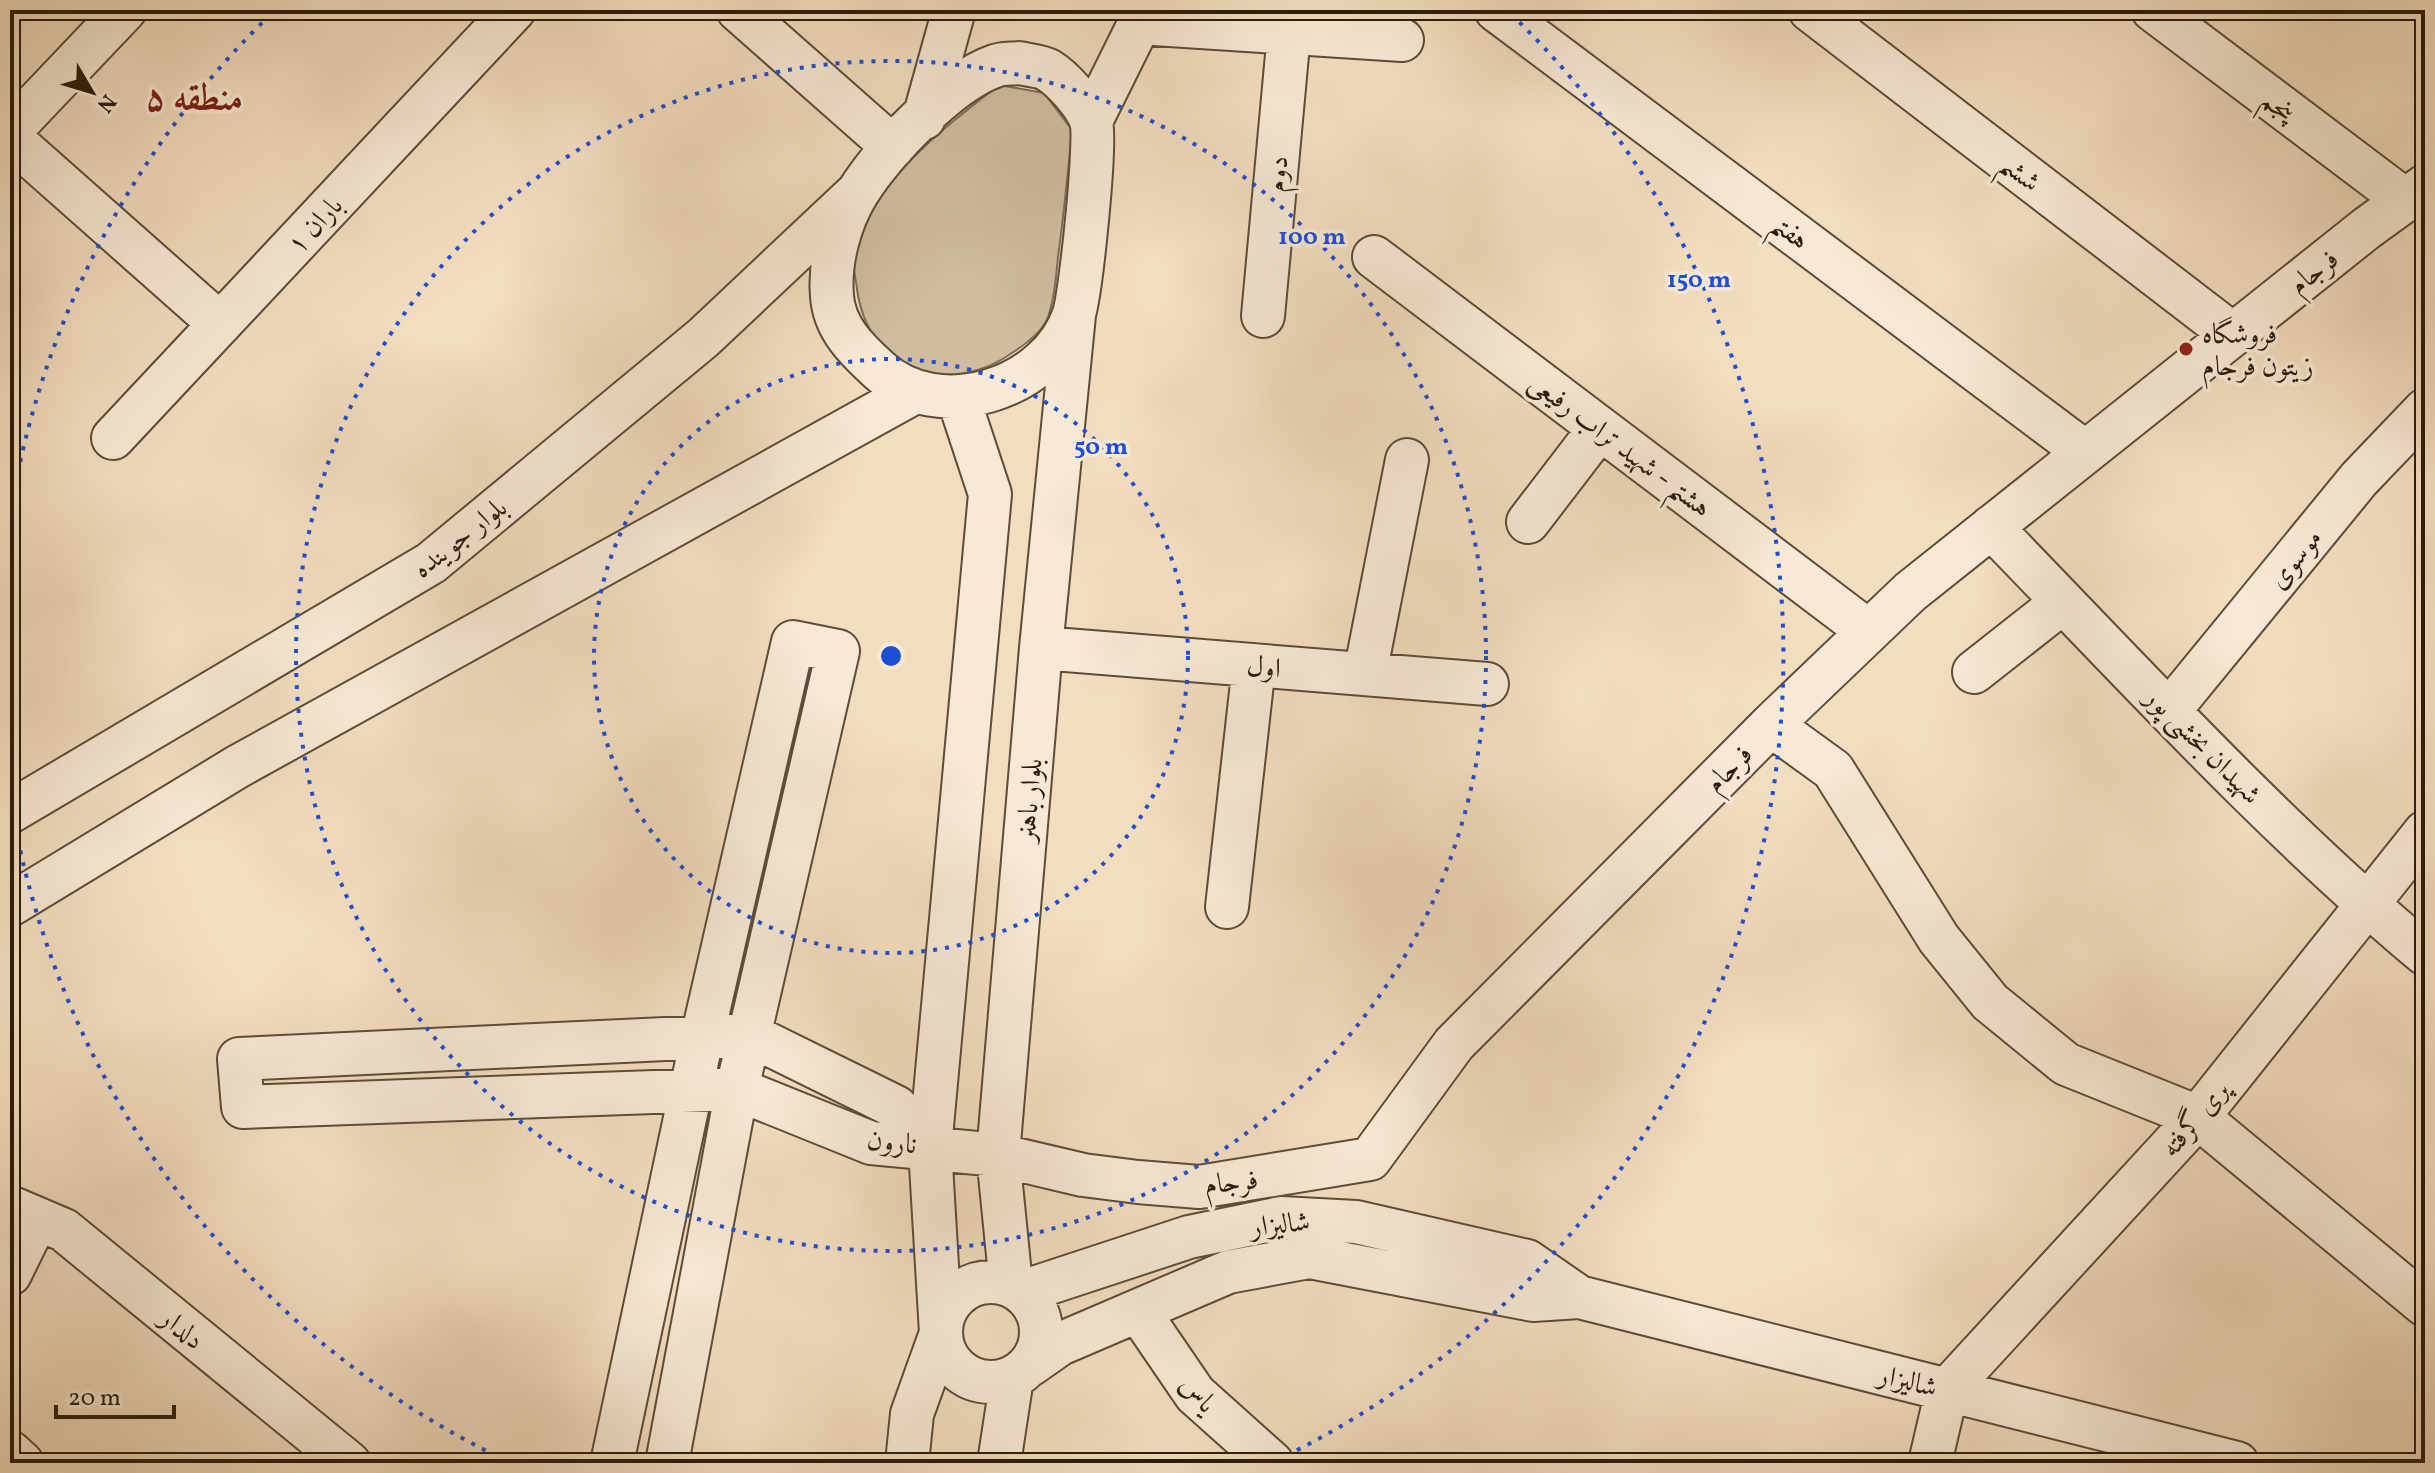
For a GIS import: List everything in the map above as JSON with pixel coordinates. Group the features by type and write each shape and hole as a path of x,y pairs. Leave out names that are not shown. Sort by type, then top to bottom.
{"street":[{"path":"10,131 125,10"},
{"name":"باران ۱","path":"113,438 514,10"},
{"path":"738,10 893,147"},
{"path":"924,118 954,10"},
{"name":"هفتم","path":"1496,10 2085,452"},
{"name":"ششم","path":"1810,10 2232,334"},
{"name":"پنجم","path":"2153,10 2415,193"},
{"path":"1074,315 1054,346 1029,371 995,391 958,397 913,393 884,375 849,343 832,298 836,244 857,193 893,147 924,118 968,80 997,65 1019,63 1048,70 1069,89 1091,121 1142,17 1289,33 1402,40"},
{"name":"دوم","path":"1263,316 1289,33"},
{"name":"بلوار باهنر","path":"1016,1288 998,1155 1041,648 1086,222 1091,121"},
{"path":"10,138 220,324"},
{"name":"بلوار جوینده","path":"10,812 431,563 703,338 857,193"},
{"name":"فرجام","path":"930,1148 998,1155 1083,1175 1199,1187 1370,1159 1454,1044 1771,725 1910,592 2232,334 2415,193"},
{"name":"هشتم - شهید تراب رفیعی","path":"1374,257 1868,631"},
{"path":"10,905 237,767 913,393"},
{"path":"958,397 990,494 930,1148 941,1333 948,1358 966,1376 990,1382 1021,1371"},
{"name":"موسوی","path":"2169,711 2359,479 2425,410"},
{"path":"1528,522 1600,428"},
{"path":"1365,674 1407,460"},
{"name":"شهیدان بخشی پور","path":"1991,527 2169,711 2366,903 2425,954"},
{"path":"1974,672 2063,602"},
{"path":"612,1463 702,1038 793,642 838,651 737,1089 667,1463"},
{"name":"اول","path":"1041,648 1487,684"},
{"path":"1227,907 1254,665"},
{"path":"1771,725 1833,770 1939,939 1990,1002 2066,1064 2198,1117 2425,1305"},
{"name":"پری گرفته","path":"1947,1390 2198,1117 2425,832"},
{"name":"نارون","path":"750,1035 896,1107 930,1148 871,1143 737,1089 243,1107 239,1059 750,1035"},
{"path":"1347,1264 1370,1159"},
{"path":"10,1274 23,1213"},
{"name":"دلدار","path":"23,1213 64,1230 349,1463"},
{"name":"شالیزار","path":"1016,1288 1189,1237 1281,1218 1356,1222 1527,1261 1579,1297"},
{"name":"شالیزار","path":"1021,1371 1060,1344 1228,1272 1309,1257 1533,1300 1579,1297 2237,1463"},
{"path":"907,1463 912,1414 941,1333 946,1309 963,1290 987,1282 1016,1288 1039,1314 1041,1340 1021,1371 999,1463"},
{"name":"یاس","path":"1139,1312 1195,1394 1272,1463"},
{"path":"1930,1463 1947,1390"},
{"path":"10,1452 22,1463"}],"shaded area":[{"path":"999,85 1044,93 1072,130 1050,310 1046,322 1034,336 990,366 964,373 939,374 915,369 894,358 877,340 864,317 853,265 861,232 874,207 911,160"}],"place":[{"name":"فروشگاه زیتون فرجام","path":"2186,349"}],"district":[{"name":"منطقه ۵","path":"194,96"}]}
